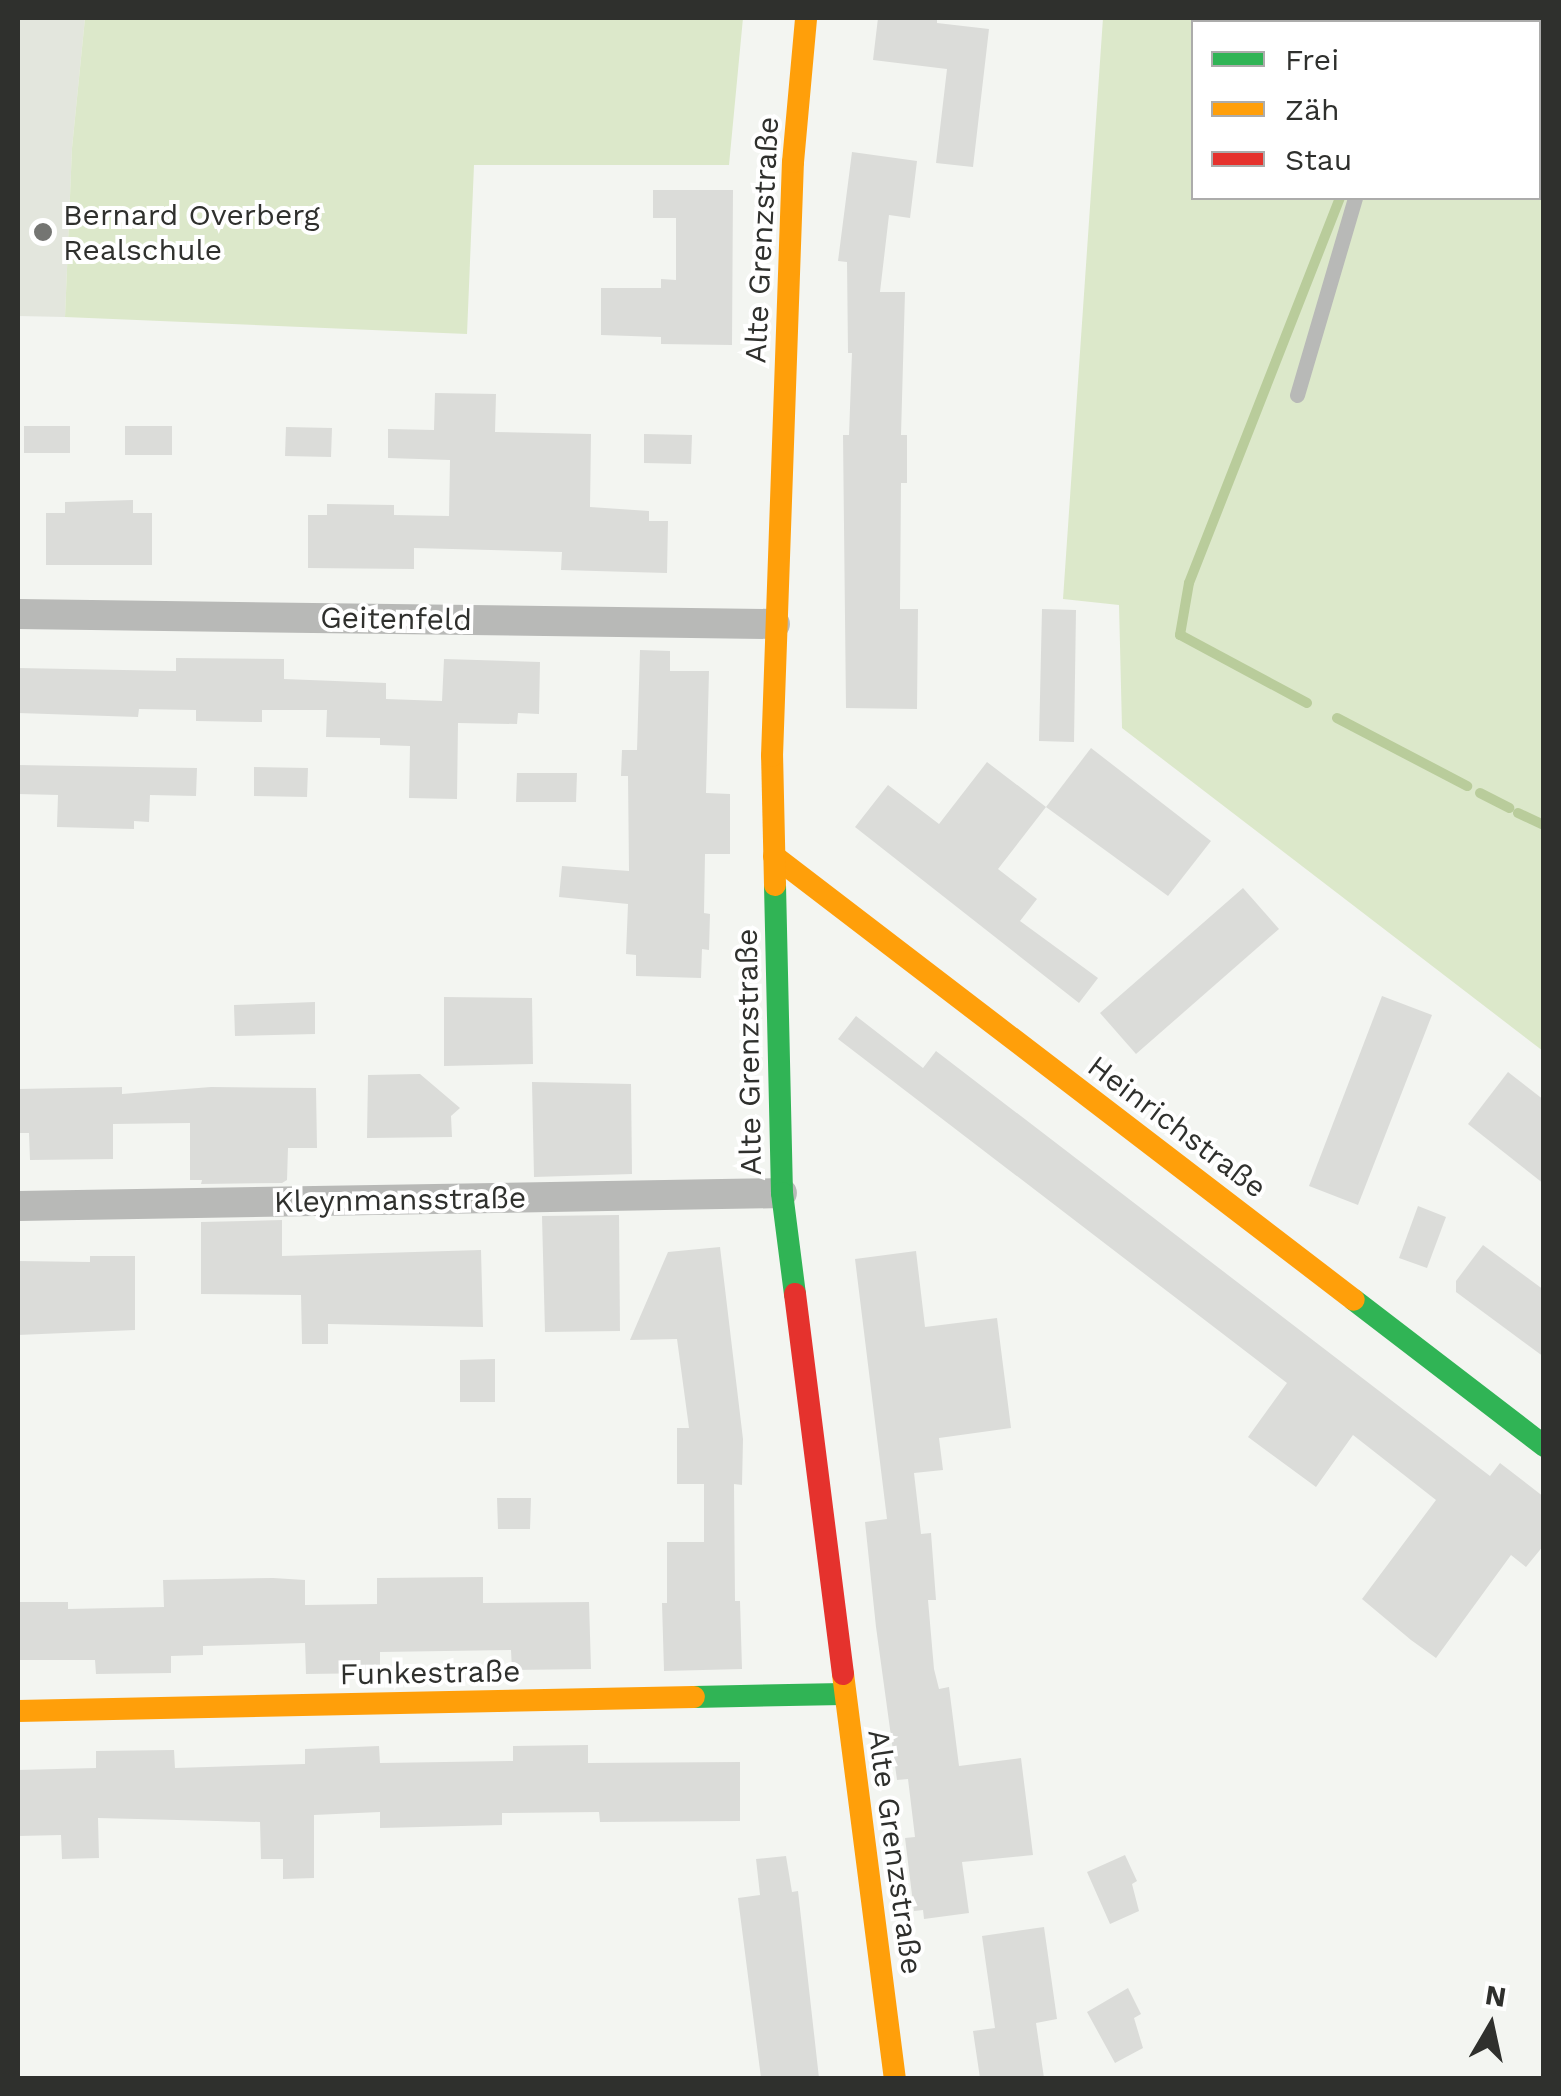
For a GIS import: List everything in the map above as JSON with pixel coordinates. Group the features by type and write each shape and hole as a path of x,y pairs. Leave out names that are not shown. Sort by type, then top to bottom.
{"street":[{"name":"Alte Grenzstraße","path":"806,18 793,162 775,624 774,856 782,1194 894,2078"},
{"name":"Geitenfeld","path":"18,614 775,624"},
{"name":"Heinrichstraße","path":"774,856 1544,1446"},
{"name":"Kleynmansstraße","path":"18,1206 782,1194"},
{"name":"Funkestraße","path":"18,1711 843,1694"}],"lane":[{"path":"1296,395 1354,200"}],"shaded area":[{"name":"Bernard Overberg Realschule","path":"18,18 85,18 72,148 65,317 18,316"}],"green space":[{"path":"85,18 743,18 729,165 474,165 467,334 65,317 72,148"},
{"path":"1103,18 1543,18 1543,1051 1122,728 1119,605 1063,599"}],"building":[{"path":"878,18 937,18 937,23 989,29 973,167 936,163 947,69 873,60"},
{"path":"852,152 917,161 910,218 889,215 880,292 905,292 901,435 907,435 907,483 901,483 900,609 918,609 917,709 846,708 843,435 849,435 852,353 848,353 847,262 838,261"},
{"path":"653,190 733,190 732,345 661,344 661,337 601,335 601,288 661,288 661,279 676,280 676,218 653,218"},
{"path":"435,393 496,394 495,432 591,434 590,507 649,511 649,521 668,521 667,573 561,570 562,552 414,548 414,569 308,568 308,515 327,515 327,504 394,505 394,515 449,516 450,460 388,458 388,429 434,430"},
{"path":"24,426 70,426 70,453 24,453"},
{"path":"125,426 172,426 172,455 125,455"},
{"path":"286,427 332,428 331,457 285,456"},
{"path":"644,434 692,435 691,464 644,463"},
{"path":"133,500 133,513 152,513 152,565 46,565 46,513 65,513 65,502"},
{"path":"1042,609 1076,610 1074,742 1039,741"},
{"path":"640,650 670,651 670,671 709,671 706,793 730,794 730,854 705,854 704,913 710,914 709,950 702,949 701,978 636,976 636,955 626,954 628,904 559,897 562,866 629,871 628,776 621,776 622,750 637,750"},
{"path":"176,658 284,659 284,679 386,683 386,699 442,701 444,659 540,662 539,714 518,713 517,724 458,723 457,799 409,798 410,746 380,745 380,738 326,737 327,710 262,710 262,722 196,721 196,710 139,709 138,717 18,713 18,668 176,671"},
{"path":"1091,748 1211,841 1168,896 1046,807"},
{"path":"987,762 1046,807 998,869 1037,899 1020,921 1098,978 1079,1003 855,827 888,785 939,824"},
{"path":"18,765 197,768 196,796 150,795 149,822 134,821 134,829 57,827 58,795 18,794"},
{"path":"254,767 308,768 307,797 254,796"},
{"path":"517,773 577,773 576,802 516,802"},
{"path":"1243,888 1279,929 1136,1054 1100,1013"},
{"path":"1382,996 1432,1015 1358,1205 1309,1186"},
{"path":"444,997 532,998 533,1064 444,1066"},
{"path":"315,1002 315,1034 235,1036 234,1005"},
{"path":"856,1016 923,1068 936,1051 1490,1476 1500,1463 1544,1497 1544,1545 1526,1567 1511,1555 1436,1658 1411,1640 1362,1599 1436,1500 1353,1435 1316,1487 1248,1437 1287,1383 838,1039"},
{"path":"1508,1072 1544,1100 1544,1184 1468,1124"},
{"path":"420,1074 460,1108 451,1116 452,1137 367,1138 368,1075"},
{"path":"532,1082 631,1084 632,1174 534,1177"},
{"path":"122,1087 122,1094 211,1087 316,1088 317,1148 288,1148 287,1180 282,1183 201,1184 202,1180 190,1180 190,1123 113,1124 113,1159 30,1160 29,1133 18,1133 18,1089"},
{"path":"1418,1206 1446,1217 1427,1268 1399,1258"},
{"path":"619,1215 620,1331 545,1332 542,1216"},
{"path":"282,1220 282,1256 481,1250 483,1327 328,1324 328,1344 302,1344 301,1295 201,1294 201,1222"},
{"path":"1483,1245 1544,1290 1544,1357 1456,1292 1456,1281"},
{"path":"720,1247 743,1439 742,1485 734,1484 735,1601 740,1601 742,1669 664,1671 662,1603 667,1603 667,1542 704,1542 704,1484 677,1484 677,1428 689,1428 677,1339 630,1340 668,1252"},
{"path":"916,1251 925,1327 997,1318 1011,1428 939,1438 943,1470 914,1473 921,1534 931,1533 936,1600 928,1600 934,1669 939,1689 949,1687 959,1766 1021,1758 1033,1855 962,1862 969,1913 924,1919 923,1910 914,1911 905,1838 915,1837 908,1779 897,1780 865,1522 887,1519 855,1259"},
{"path":"90,1256 135,1256 135,1330 18,1335 18,1261 90,1262"},
{"path":"495,1359 495,1402 460,1402 460,1360"},
{"path":"497,1498 531,1498 530,1529 498,1529"},
{"path":"483,1577 483,1603 589,1602 591,1669 512,1670 511,1650 380,1652 380,1673 306,1674 305,1643 203,1646 203,1655 171,1656 171,1673 96,1674 95,1660 18,1660 18,1602 68,1602 68,1609 164,1607 163,1580 273,1578 305,1580 305,1605 377,1604 377,1578"},
{"path":"588,1745 588,1763 740,1762 740,1821 600,1822 599,1812 502,1813 502,1825 380,1828 380,1812 314,1815 314,1878 283,1879 283,1859 261,1859 260,1822 98,1818 99,1858 62,1859 61,1835 18,1836 18,1770 96,1768 96,1751 174,1750 175,1768 305,1764 305,1749 379,1746 380,1763 513,1761 513,1746"},
{"path":"1125,1855 1137,1881 1132,1884 1139,1911 1110,1924 1087,1872"},
{"path":"786,1856 792,1892 798,1891 819,2078 761,2078 738,1898 760,1895 756,1859"},
{"path":"1044,1927 1057,2019 1036,2023 1044,2078 980,2078 973,2031 995,2028 982,1936"},
{"path":"1128,1988 1141,2014 1134,2018 1143,2048 1115,2063 1087,2012"}],"waterway":[{"path":"1307,703 1180,635 1189,583 1339,200"},
{"path":"1337,718 1467,786"},
{"path":"1480,793 1509,808"},
{"path":"1518,813 1544,825"}],"traffic: fast":[{"path":"775,885 782,1193 795,1294"},
{"path":"1354,1300 1544,1446"},
{"path":"694,1697 843,1694"}],"traffic: slow":[{"path":"775,885 772,756 793,162 806,18"},
{"path":"774,856 1354,1300"},
{"path":"843,1674 895,2078"},
{"path":"18,1711 694,1697"}],"traffic: jam":[{"path":"795,1294 843,1674"}],"place":[{"name":"Bernard Overberg Realschule","path":"43,232"}]}
